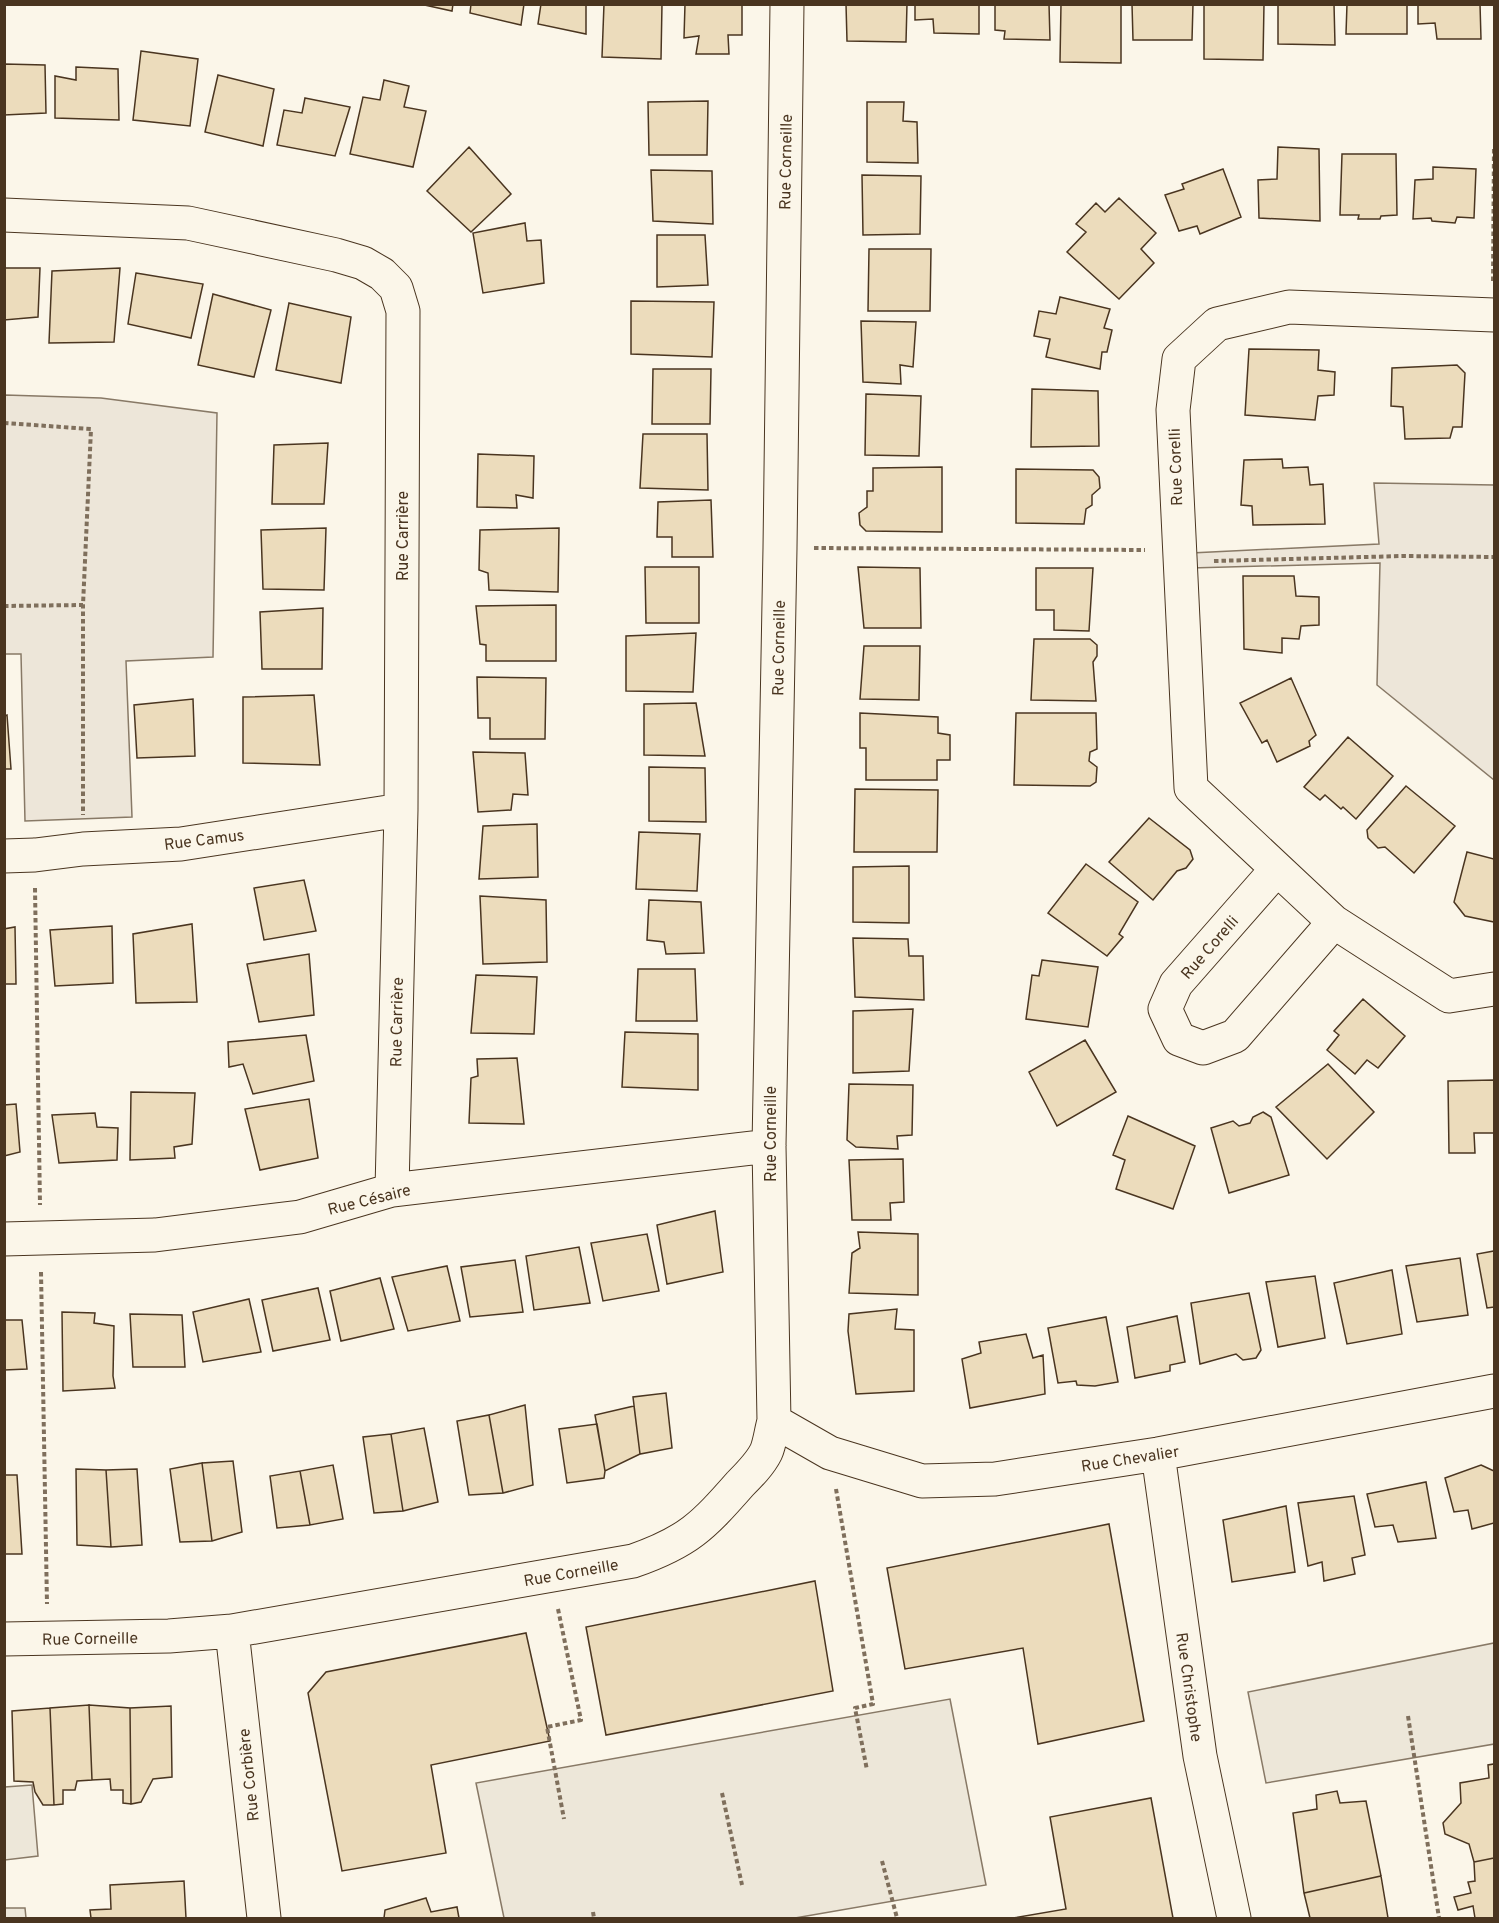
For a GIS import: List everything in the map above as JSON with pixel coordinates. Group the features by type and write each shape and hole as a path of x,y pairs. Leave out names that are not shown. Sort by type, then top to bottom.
{"street":[{"name":"Rue Corneille","path":"4,1639 169,1636 232,1631 633,1561 686,1538 714,1514 766,1452 774,1421 769,1146 787,4"},
{"name":"Rue Carrière","path":"4,215 188,223 354,260 382,274 396,288 403,311 401,810 392,1190"},
{"name":"Rue Corelli","path":"1494,315 1289,307 1217,324 1179,359 1173,410 1191,788 1334,922 1449,996 1494,989"},
{"name":"Rue Camus","path":"4,856 181,844 401,810"},
{"name":"Rue Corelli","path":"1277,869 1176,984 1166,1009 1179,1039 1203,1048 1235,1036 1334,922"},
{"name":"Rue Césaire","path":"4,1239 155,1234 300,1217 392,1190 769,1146"},
{"name":"Rue Chevalier","path":"774,1421 830,1453 922,1481 995,1479 1158,1454 1494,1391"},
{"name":"Rue Christophe","path":"1158,1454 1200,1756 1234,1918"},
{"name":"Rue Corbière","path":"232,1631 264,1918"}],"path":[{"path":"1494,146 1494,315"},
{"path":"4,423 91,429 83,605 83,849"},
{"path":"780,548 1178,551 1188,562 1403,556 1494,557"},
{"path":"4,606 83,605"},
{"path":"830,1453 873,1704 855,1708 867,1770"},
{"path":"552,1575 581,1720 547,1727 564,1819"},
{"path":"1408,1716 1439,1918"},
{"path":"722,1793 742,1886"},
{"path":"882,1861 897,1918"},
{"path":"593,1912 594,1918"}],"shaded area":[{"path":"5,395 101,398 217,413 213,657 126,661 132,817 25,821 21,654 4,654"},
{"path":"1374,483 1494,485 1494,780 1377,685 1380,563 1191,568 1191,553 1379,544"},
{"path":"1494,1643 1494,1744 1266,1783 1248,1692"},
{"path":"950,1699 986,1885 795,1918 504,1918 476,1783"},
{"path":"32,1785 38,1856 5,1860 5,1787"},
{"path":"4,1908 25,1908 26,1918 5,1918"}],"building":[{"path":"420,4 453,4 452,11"},
{"path":"471,4 524,4 521,25 470,13"},
{"path":"541,4 586,4 586,34 538,24"},
{"path":"604,4 662,4 661,59 602,57"},
{"path":"685,4 742,4 742,35 728,35 729,54 696,54 699,36 684,38"},
{"path":"846,4 907,4 906,42 847,41"},
{"path":"915,4 979,4 979,34 934,33 933,19 915,20"},
{"path":"995,4 1049,4 1050,40 1004,39 1005,31 995,30"},
{"path":"1061,4 1121,4 1121,63 1060,62"},
{"path":"1132,4 1193,4 1192,40 1133,40"},
{"path":"1204,4 1264,4 1263,60 1204,59"},
{"path":"1278,4 1334,4 1335,45 1278,44"},
{"path":"1347,4 1407,4 1407,34 1346,34"},
{"path":"1418,4 1480,4 1481,39 1437,39 1435,23 1418,24"},
{"path":"141,51 198,59 190,126 133,120"},
{"path":"4,64 45,65 46,113 4,115"},
{"path":"76,67 118,69 119,120 55,118 55,76 76,80"},
{"path":"218,75 274,89 263,146 205,132"},
{"path":"384,80 409,86 404,107 426,111 413,167 350,154 363,97 380,100"},
{"path":"305,98 350,107 335,156 277,145 284,110 302,113"},
{"path":"708,101 707,155 649,155 648,102"},
{"path":"867,102 904,102 903,121 917,122 918,163 867,162"},
{"path":"469,147 511,194 471,232 427,191"},
{"path":"1278,147 1319,149 1320,221 1259,218 1258,180 1277,179"},
{"path":"1342,154 1396,154 1397,215 1381,216 1380,219 1358,219 1359,215 1340,215"},
{"path":"1433,167 1476,169 1474,218 1457,217 1455,223 1432,221 1431,218 1413,219 1415,180 1433,179"},
{"path":"1223,169 1241,217 1200,234 1197,226 1179,231 1165,195 1184,189 1182,184"},
{"path":"651,170 712,171 713,224 653,221"},
{"path":"862,175 921,176 920,234 863,235"},
{"path":"1119,198 1156,233 1141,249 1154,263 1119,299 1067,252 1086,232 1076,224 1096,203 1105,212"},
{"path":"525,223 527,241 541,240 544,283 483,293 473,233"},
{"path":"657,235 705,235 708,285 657,287"},
{"path":"869,249 931,249 930,311 868,311"},
{"path":"4,268 40,268 38,317 4,320"},
{"path":"120,268 114,342 49,343 52,271"},
{"path":"136,273 203,284 191,338 128,324"},
{"path":"213,294 271,310 254,377 198,365"},
{"path":"1060,297 1110,309 1104,328 1112,330 1107,352 1102,352 1100,369 1046,357 1050,339 1034,336 1039,311 1056,314"},
{"path":"631,301 714,302 712,357 631,354"},
{"path":"289,303 351,317 341,383 276,370"},
{"path":"861,321 916,322 913,367 900,365 901,384 863,382"},
{"path":"1249,349 1319,350 1318,370 1335,372 1334,395 1318,396 1315,420 1245,415"},
{"path":"1457,365 1465,373 1462,427 1453,427 1450,438 1405,439 1403,407 1391,406 1392,368"},
{"path":"653,369 711,369 710,424 652,424"},
{"path":"1032,389 1098,391 1099,446 1031,447"},
{"path":"866,394 921,396 919,456 865,455"},
{"path":"643,434 707,434 708,490 640,488"},
{"path":"328,443 324,504 272,504 274,445"},
{"path":"478,454 534,456 533,498 516,495 517,508 477,507"},
{"path":"1282,459 1283,468 1308,467 1310,485 1323,484 1325,524 1253,525 1252,506 1241,505 1244,460"},
{"path":"942,467 942,532 866,531 860,525 859,513 867,507 867,491 873,491 873,468"},
{"path":"1016,469 1093,470 1099,477 1100,488 1092,495 1092,505 1086,509 1084,524 1016,523"},
{"path":"711,500 713,557 672,557 672,537 657,537 658,502"},
{"path":"326,528 324,590 263,589 261,530"},
{"path":"559,528 558,592 489,590 488,573 479,570 480,530"},
{"path":"645,567 699,567 699,623 646,623"},
{"path":"858,567 920,568 921,628 864,628"},
{"path":"1036,568 1093,568 1089,631 1054,630 1054,610 1036,610"},
{"path":"1243,576 1294,576 1296,596 1319,597 1319,625 1301,626 1299,639 1282,638 1282,653 1244,649"},
{"path":"556,605 556,661 486,661 486,645 480,644 476,606"},
{"path":"323,608 322,669 262,669 260,612"},
{"path":"696,633 693,692 626,691 626,636"},
{"path":"1034,639 1090,639 1097,645 1097,656 1093,662 1096,701 1031,700"},
{"path":"864,646 920,646 919,700 860,699"},
{"path":"477,677 546,678 545,739 490,739 490,718 478,718"},
{"path":"1291,678 1316,735 1309,741 1310,746 1277,762 1267,740 1262,743 1240,703"},
{"path":"314,695 320,765 243,763 243,697"},
{"path":"193,699 195,756 137,758 134,705"},
{"path":"696,703 705,756 644,755 644,704"},
{"path":"860,713 938,717 938,733 950,735 950,760 937,760 937,780 866,780 866,748 860,748"},
{"path":"1016,713 1096,713 1097,749 1090,752 1089,761 1097,767 1096,782 1090,786 1014,785"},
{"path":"7,715 11,769 4,769 4,716"},
{"path":"1348,737 1393,776 1356,819 1325,795 1320,800 1304,787"},
{"path":"473,752 525,753 528,795 513,794 511,810 478,812"},
{"path":"649,767 705,768 706,822 649,821"},
{"path":"1406,786 1455,826 1414,873 1385,847 1378,848 1368,838 1367,830"},
{"path":"855,789 938,790 937,852 854,852"},
{"path":"1149,818 1190,850 1193,859 1186,868 1177,871 1153,900 1109,862"},
{"path":"537,824 538,877 479,879 483,826"},
{"path":"639,832 700,834 697,891 636,889"},
{"path":"1467,852 1494,859 1494,922 1465,916 1454,902"},
{"path":"1086,864 1138,902 1119,934 1123,937 1107,956 1048,913"},
{"path":"909,866 909,923 853,922 853,867"},
{"path":"304,880 316,931 264,940 254,888"},
{"path":"480,896 546,900 547,962 483,964"},
{"path":"649,900 701,902 704,953 666,954 664,942 647,940"},
{"path":"192,924 197,1002 136,1003 133,934"},
{"path":"112,926 113,983 55,986 50,930"},
{"path":"15,927 16,984 4,984 4,929"},
{"path":"853,938 908,939 909,956 923,956 924,1000 855,997"},
{"path":"309,954 314,1015 259,1022 247,964"},
{"path":"1042,960 1098,967 1088,1027 1026,1019 1032,975 1039,976"},
{"path":"638,969 695,969 697,1021 636,1021"},
{"path":"476,975 537,977 534,1034 471,1033"},
{"path":"1363,999 1405,1036 1378,1068 1367,1060 1355,1074 1327,1050 1339,1035 1334,1031"},
{"path":"913,1009 909,1071 853,1073 853,1011"},
{"path":"625,1032 698,1034 698,1090 622,1087"},
{"path":"306,1035 314,1081 253,1094 243,1064 229,1067 228,1042"},
{"path":"1085,1040 1116,1092 1057,1126 1029,1072"},
{"path":"517,1058 524,1124 469,1123 471,1078 478,1076 477,1059"},
{"path":"1328,1064 1374,1112 1327,1159 1276,1107"},
{"path":"1494,1080 1494,1133 1474,1133 1475,1153 1449,1153 1448,1081"},
{"path":"849,1084 913,1085 912,1135 897,1136 898,1149 856,1147 847,1140"},
{"path":"131,1092 195,1093 192,1144 174,1147 175,1158 130,1160"},
{"path":"309,1099 318,1158 260,1170 245,1109"},
{"path":"16,1104 20,1152 4,1156 4,1105"},
{"path":"1263,1112 1271,1117 1289,1175 1229,1193 1211,1128 1233,1121 1239,1126 1250,1123 1253,1117"},
{"path":"95,1113 97,1127 118,1128 117,1160 59,1163 52,1115"},
{"path":"1128,1116 1195,1146 1173,1209 1116,1189 1125,1160 1113,1155"},
{"path":"903,1159 904,1202 890,1203 891,1220 852,1220 849,1160"},
{"path":"715,1211 723,1272 667,1284 657,1225"},
{"path":"858,1232 918,1234 918,1295 849,1293 852,1253 860,1248"},
{"path":"647,1234 659,1291 603,1301 591,1243"},
{"path":"579,1247 590,1303 534,1310 526,1256"},
{"path":"1494,1251 1494,1307 1487,1308 1477,1254"},
{"path":"1460,1258 1468,1315 1417,1322 1406,1266"},
{"path":"515,1260 523,1312 470,1317 461,1267"},
{"path":"447,1266 460,1321 408,1331 392,1277"},
{"path":"1392,1270 1402,1334 1347,1344 1334,1283"},
{"path":"1315,1276 1325,1338 1278,1347 1266,1282"},
{"path":"380,1278 394,1329 341,1341 330,1291"},
{"path":"318,1288 330,1340 273,1351 262,1300"},
{"path":"1249,1293 1261,1350 1256,1358 1243,1360 1236,1354 1200,1364 1191,1303"},
{"path":"249,1299 261,1352 203,1362 193,1312"},
{"path":"897,1309 895,1329 914,1330 914,1391 856,1394 848,1331 849,1314"},
{"path":"62,1312 95,1313 94,1323 114,1326 113,1376 115,1388 63,1391"},
{"path":"130,1314 182,1315 185,1367 133,1367"},
{"path":"1177,1316 1185,1362 1170,1365 1170,1371 1135,1378 1127,1327"},
{"path":"1106,1317 1118,1382 1095,1386 1077,1385 1076,1381 1058,1383 1048,1328"},
{"path":"4,1320 22,1320 27,1369 4,1370"},
{"path":"1026,1334 1033,1358 1043,1355 1045,1394 970,1408 962,1359 981,1353 979,1342"},
{"path":"666,1393 672,1448 640,1454 633,1397"},
{"path":"525,1405 533,1485 503,1493 489,1415"},
{"path":"634,1406 640,1454 605,1471 595,1415"},
{"path":"489,1415 503,1493 469,1495 457,1421"},
{"path":"597,1424 605,1471 604,1478 567,1483 559,1429"},
{"path":"424,1428 438,1502 403,1511 391,1434"},
{"path":"391,1434 403,1511 374,1513 363,1437"},
{"path":"233,1461 242,1532 212,1541 202,1463"},
{"path":"202,1463 212,1541 180,1542 170,1469"},
{"path":"333,1465 343,1519 310,1525 300,1471"},
{"path":"1481,1465 1494,1471 1494,1523 1472,1529 1468,1510 1454,1512 1445,1478"},
{"path":"76,1469 106,1470 111,1547 77,1545"},
{"path":"137,1469 142,1545 111,1547 106,1470"},
{"path":"300,1471 310,1525 277,1528 270,1476"},
{"path":"4,1475 17,1475 22,1554 4,1554"},
{"path":"1426,1482 1436,1538 1398,1542 1393,1525 1375,1527 1367,1494"},
{"path":"1354,1496 1365,1555 1352,1558 1355,1574 1324,1581 1322,1562 1308,1566 1298,1503"},
{"path":"1286,1506 1295,1572 1232,1582 1223,1520"},
{"path":"1109,1524 1144,1721 1038,1744 1023,1648 905,1669 887,1568"},
{"path":"815,1581 833,1691 606,1735 586,1627"},
{"path":"526,1633 550,1741 431,1765 446,1853 342,1871 308,1693 326,1672"},
{"path":"89,1705 130,1708 131,1804 123,1803 123,1790 111,1790 110,1779 92,1780"},
{"path":"89,1705 92,1780 77,1781 75,1790 63,1790 63,1804 54,1805 50,1708"},
{"path":"171,1706 172,1777 153,1779 141,1802 131,1804 130,1708"},
{"path":"50,1708 54,1805 43,1805 35,1792 33,1782 14,1781 12,1711"},
{"path":"1494,1764 1494,1858 1474,1862 1469,1844 1445,1834 1443,1823 1461,1803 1460,1783 1489,1778 1488,1765"},
{"path":"1337,1791 1340,1803 1366,1801 1381,1876 1304,1893 1293,1813 1317,1809 1316,1795"},
{"path":"1151,1798 1173,1918 1013,1918 1066,1909 1050,1817"},
{"path":"1494,1858 1494,1918 1475,1918 1473,1906 1458,1910 1454,1897 1471,1893 1468,1882 1475,1881 1474,1862"},
{"path":"1381,1876 1388,1918 1310,1918 1304,1893"},
{"path":"184,1881 186,1918 91,1918 90,1910 111,1909 110,1885"},
{"path":"426,1898 431,1912 457,1907 459,1918 384,1918 385,1910"}]}
